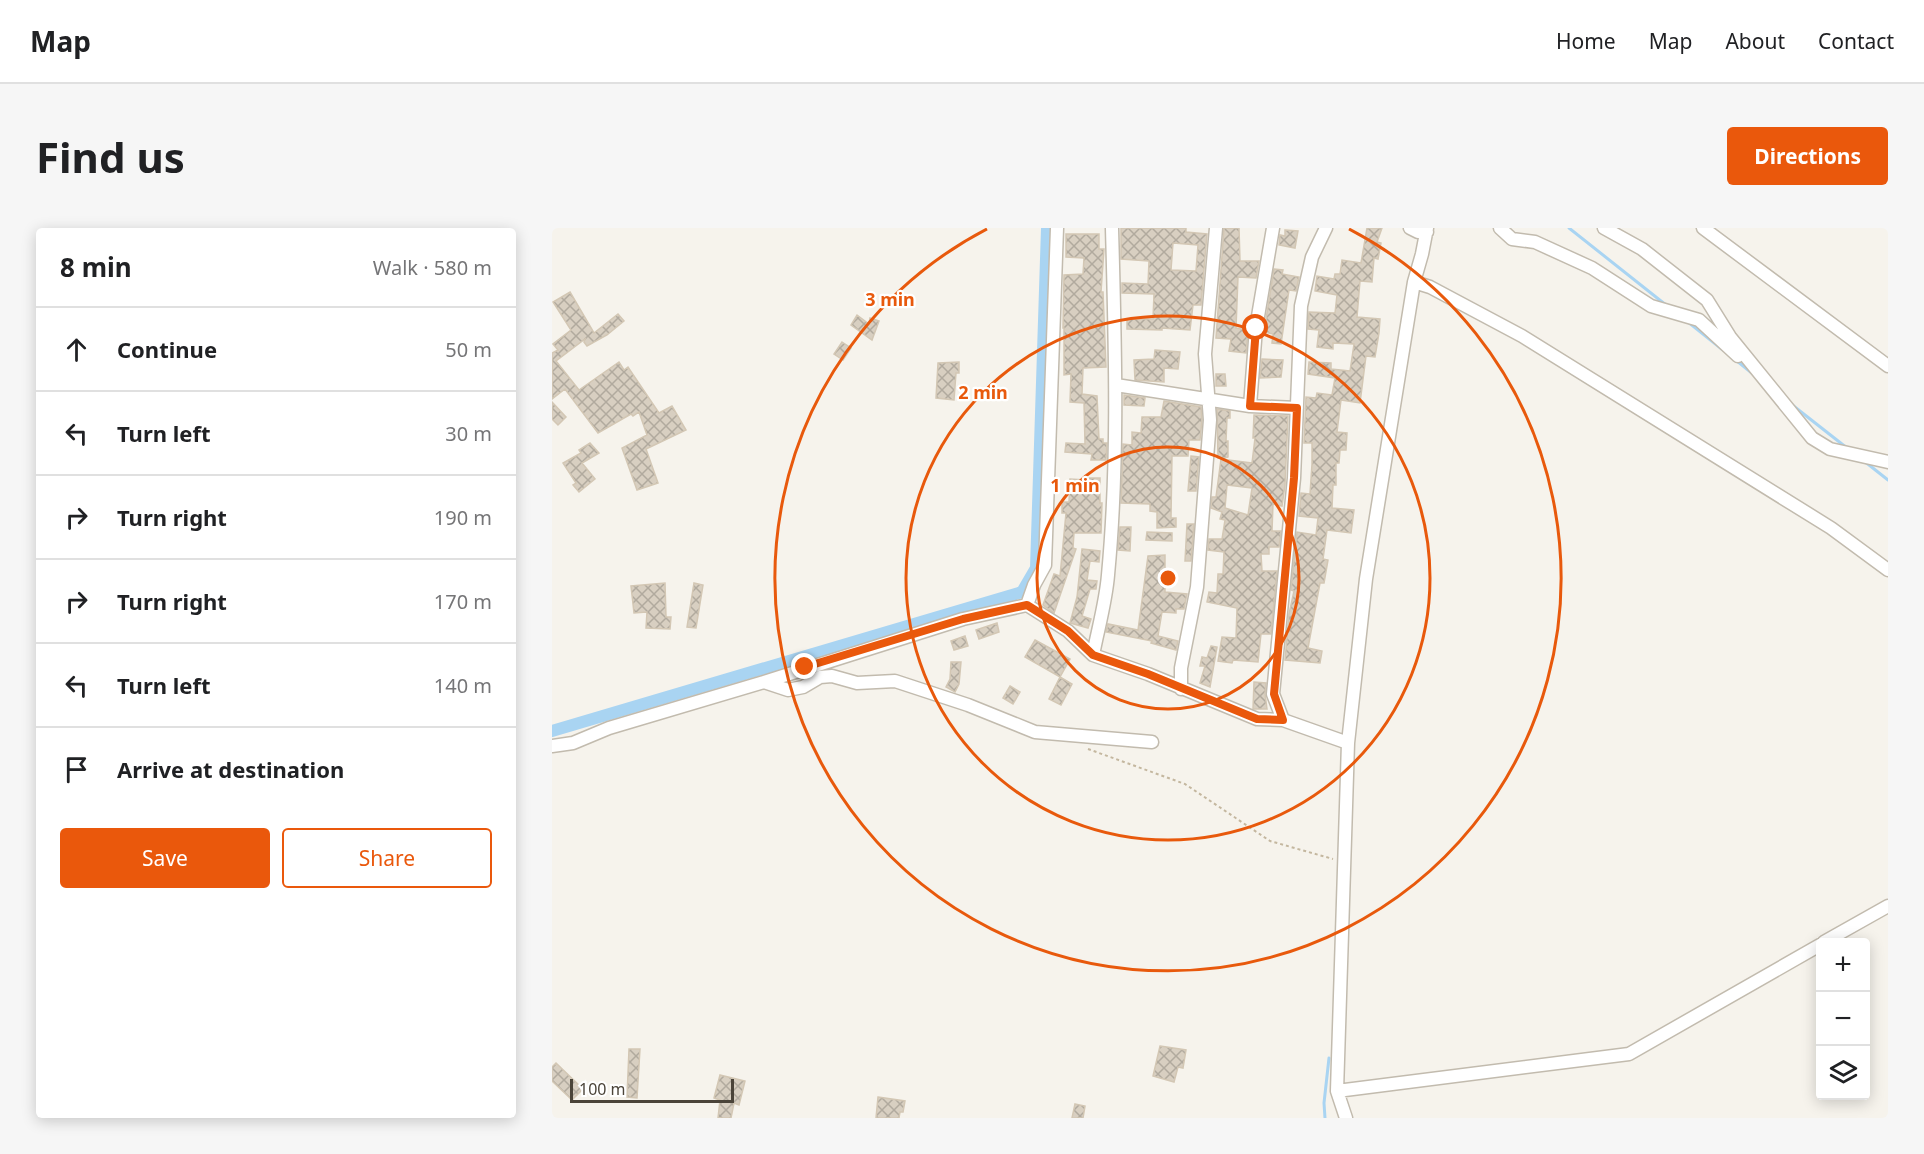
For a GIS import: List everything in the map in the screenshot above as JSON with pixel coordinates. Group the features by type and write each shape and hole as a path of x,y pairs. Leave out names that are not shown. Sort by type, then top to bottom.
{"street":[{"path":"1027,605 1034,585 1045,565 1056,228"},
{"path":"1093,655 1108,577 1116,385 1112,228"},
{"path":"1181,688 1181,668 1197,587 1210,420 1204,354 1216,228"},
{"path":"1250,406 1256,328 1273,228"},
{"path":"1283,720 1274,694 1294,478 1301,306 1312,257 1326,228"},
{"path":"1345,1117 1337,1091 1348,742 1366,579 1414,282 1427,230 1418,232 1410,228"},
{"path":"1500,228 1512,238 1535,242 1592,268 1651,306 1698,320 1719,340 1754,367"},
{"path":"1604,228 1642,249 1707,300 1730,337 1812,438 1830,449 1888,462"},
{"path":"1702,228 1888,366"},
{"path":"1414,282 1430,287 1522,336 1831,528 1888,570"},
{"path":"1116,385 1209,401 1297,408"},
{"path":"552,746 573,743 609,728 963,619 1027,605 1068,631 1093,655 1148,674 1257,719 1283,720 1348,742"},
{"path":"764,682 788,690 803,687 820,677 832,676 857,683 895,681 968,705 1035,732 1152,742"},
{"path":"1832,938 1888,906"},
{"path":"1337,1091 1629,1054 1816,947"}],"path":[{"path":"1085,747 1185,784 1270,842 1346,862"}],"building":[{"path":"1121,228 1186,228 1186,232 1207,234 1201,305 1193,305 1190,330 1127,329 1127,319 1153,319 1154,294 1122,293 1122,283 1148,284 1149,261 1121,259","holes":["1173,243 1198,245 1196,271 1171,270"]},
{"path":"1224,228 1239,228 1240,261 1259,261 1256,278 1238,277 1236,328 1248,330 1246,353 1229,351 1231,339 1216,338"},
{"path":"1367,228 1382,228 1377,242 1381,243 1378,259 1374,258 1372,282 1360,281 1357,317 1380,319 1379,333 1375,357 1366,356 1360,403 1341,400 1337,432 1347,433 1346,450 1340,450 1339,463 1336,463 1336,485 1333,485 1332,508 1354,510 1351,533 1327,530 1323,559 1328,560 1324,583 1320,583 1308,648 1322,651 1320,663 1285,660 1289,614 1294,591 1291,590 1297,532 1316,535 1318,518 1299,516 1301,493 1310,494 1312,464 1312,443 1304,443 1306,397 1316,398 1317,393 1332,395 1335,378 1308,374 1309,362 1331,363 1331,369 1350,371 1354,344 1333,343 1333,349 1317,347 1319,330 1308,329 1309,312 1335,313 1337,295 1315,291 1317,276 1334,279 1335,274 1340,274 1342,260 1361,263"},
{"path":"1285,230 1298,231 1295,248 1279,245 1280,235 1285,236"},
{"path":"1066,234 1099,234 1099,249 1104,249 1101,292 1103,292 1106,367 1083,368 1082,394 1097,396 1099,439 1107,443 1106,460 1091,460 1092,454 1065,452 1066,443 1085,444 1084,403 1070,402 1071,374 1064,375 1063,328 1064,275 1083,274 1084,258 1066,257"},
{"path":"1274,269 1283,270 1282,274 1299,277 1296,291 1289,290 1281,344 1272,343 1273,334 1264,332"},
{"path":"570,292 594,333 618,314 624,321 607,335 587,346 585,339 556,361 579,390 619,362 624,370 628,367 659,413 672,406 686,430 646,449 658,483 637,490 622,448 647,435 639,412 633,416 631,414 598,433 565,389 552,399 552,353 558,350 553,344 571,330 553,302"},
{"path":"857,315 869,324 870,318 879,321 872,340 851,325"},
{"path":"842,342 851,348 843,360 834,354"},
{"path":"1155,350 1180,352 1178,369 1164,368 1164,382 1135,380 1134,360 1154,359"},
{"path":"1262,359 1283,360 1281,377 1260,378"},
{"path":"959,362 954,400 936,398 938,363"},
{"path":"1216,374 1225,374 1226,386 1216,386"},
{"path":"1124,395 1145,398 1144,406 1124,405"},
{"path":"1164,401 1201,407 1202,420 1200,440 1189,440 1188,456 1172,456 1171,518 1176,518 1176,527 1157,528 1157,512 1150,511 1150,504 1121,503 1123,444 1132,445 1132,432 1141,433 1142,417 1161,417"},
{"path":"552,402 566,417 558,425 552,419"},
{"path":"1217,409 1230,411 1230,418 1227,418 1226,441 1228,441 1228,457 1225,458 1218,458"},
{"path":"1254,415 1288,416 1282,506 1273,504 1272,531 1281,531 1279,547 1269,547 1269,554 1261,554 1262,571 1277,571 1271,634 1261,634 1258,662 1233,660 1232,663 1218,661 1222,637 1236,638 1237,608 1207,602 1209,592 1217,593 1218,574 1223,574 1224,552 1208,550 1209,539 1222,539 1225,520 1220,519 1222,512 1211,508 1212,497 1216,497 1221,459 1252,463 1255,438 1253,438","holes":["1227,485 1252,488 1248,515 1225,508"]},
{"path":"590,443 599,453 582,463 595,479 579,492 573,485 576,483 563,463 581,453 579,450"},
{"path":"1191,456 1199,457 1196,491 1188,491"},
{"path":"1087,478 1100,478 1101,533 1074,533 1073,548 1076,549 1054,613 1043,605 1054,574 1060,576 1066,513 1062,513 1062,502 1069,502 1070,479 1087,480"},
{"path":"1187,524 1194,524 1191,561 1185,561"},
{"path":"1120,527 1131,527 1130,551 1118,550"},
{"path":"1147,532 1172,533 1172,541 1146,540"},
{"path":"1082,549 1100,551 1099,562 1090,561 1087,580 1097,581 1096,589 1090,589 1082,616 1091,619 1088,628 1070,623 1077,597"},
{"path":"1165,555 1165,592 1187,594 1184,609 1176,609 1176,613 1162,612 1158,636 1178,641 1176,650 1151,643 1152,641 1106,632 1108,624 1138,630 1148,556"},
{"path":"665,583 666,617 671,617 670,629 646,628 647,612 634,613 631,586"},
{"path":"694,583 703,585 696,628 687,627"},
{"path":"997,623 999,632 979,639 976,630"},
{"path":"965,636 968,646 954,650 951,641"},
{"path":"1035,640 1070,659 1060,677 1025,657"},
{"path":"1211,646 1217,647 1210,687 1200,683 1205,666 1200,666 1202,657 1207,658"},
{"path":"951,662 961,662 959,684 955,692 946,687 950,679"},
{"path":"1060,677 1072,684 1061,705 1049,699"},
{"path":"1254,682 1266,683 1267,709 1253,709"},
{"path":"1010,686 1020,692 1013,704 1003,698"},
{"path":"1160,1046 1186,1050 1183,1068 1178,1067 1174,1082 1153,1076"},
{"path":"629,1049 640,1049 637,1098 627,1097"},
{"path":"556,1063 583,1089 572,1100 552,1081 552,1067"},
{"path":"720,1075 745,1081 739,1105 734,1103 731,1118 718,1118 720,1100 714,1098"},
{"path":"878,1097 905,1101 899,1118 876,1118"},
{"path":"1075,1104 1085,1106 1083,1118 1072,1118"}],"waterway":[{"path":"552,731 1022,592 1036,568 1047,228"},
{"path":"1569,228 1666,305"},
{"path":"1688,322 1723,350"},
{"path":"1737,361 1753,374"},
{"path":"1791,404 1847,448"},
{"path":"1864,461 1888,480"},
{"path":"1325,1118 1324,1103 1329,1058"}],"route":[{"path":"805,667 963,619 1027,605 1068,631 1093,655 1148,674 1257,719 1283,720 1274,694 1294,478 1297,408 1250,406 1256,328"}]}
